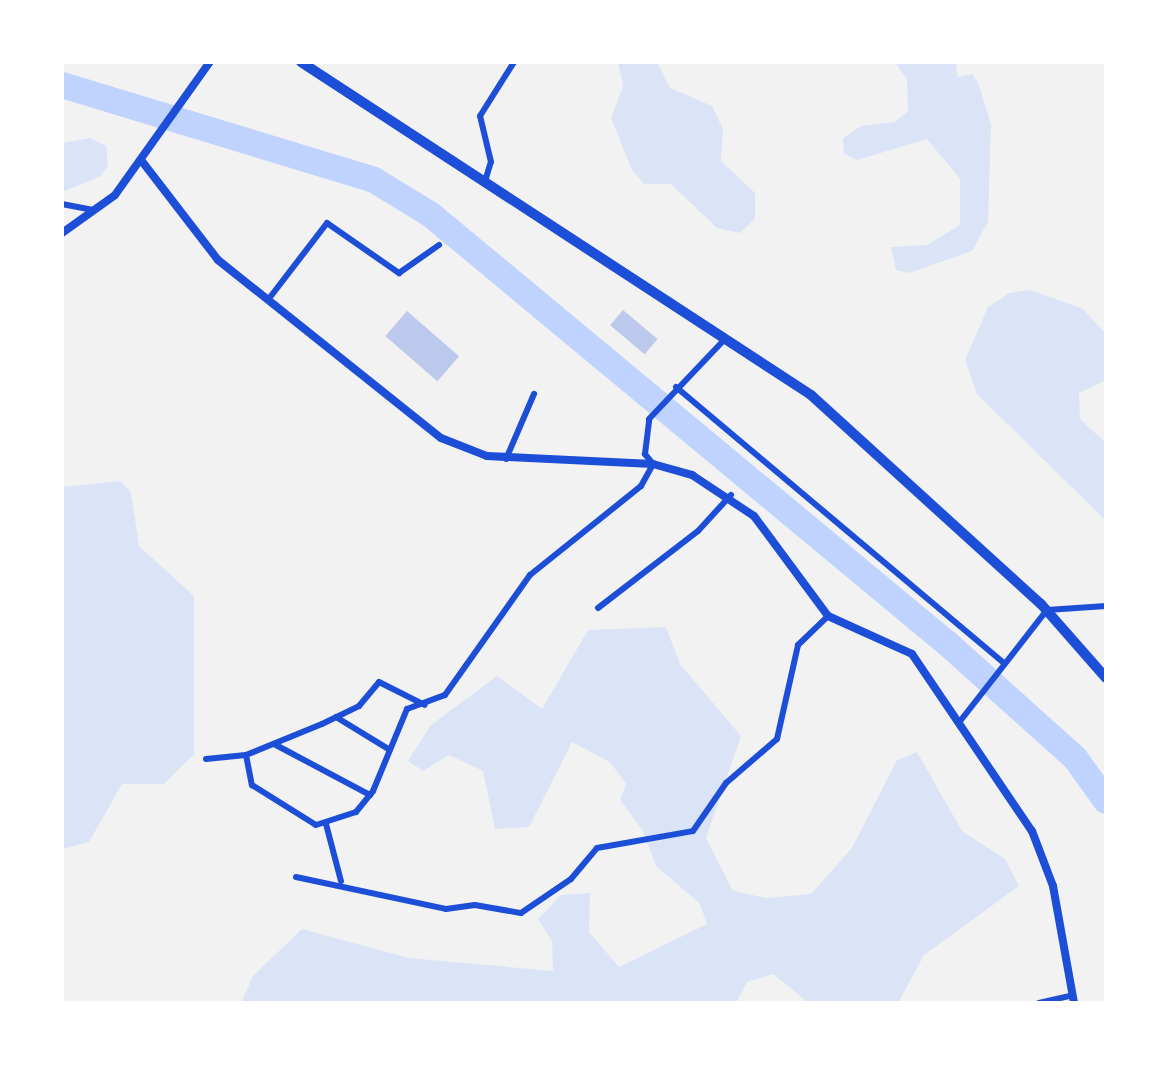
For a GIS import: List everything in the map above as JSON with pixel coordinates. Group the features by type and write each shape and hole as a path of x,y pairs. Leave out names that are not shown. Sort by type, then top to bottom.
{"main road":[{"path":"301,62 728,336 811,395 1047,610 1106,678"}],"street":[{"path":"62,233 100,210 161,135 210,62"},
{"path":"486,178 491,162 480,116 514,62"},
{"path":"141,160 218,260 271,296 441,438 506,459 653,464 731,495 828,616 912,654 961,720 1045,862 1073,999 1039,1003"},
{"path":"62,204 100,210"},
{"path":"271,296 327,223 399,273 439,245"},
{"path":"653,464 645,454 652,415 728,336"},
{"path":"674,389 1003,665"},
{"path":"506,459 534,394"},
{"path":"326,824 356,812 370,795 407,709 425,705 445,695 530,575 616,512 653,464"},
{"path":"598,608 698,531 731,495"},
{"path":"961,720 1047,610 1106,606"},
{"path":"296,877 341,881 364,896 521,913 571,879 597,848 693,831 726,783 777,739 798,645 828,616"},
{"path":"206,759 246,755 336,717 359,706 379,682 425,705"},
{"path":"336,717 390,750"},
{"path":"274,744 370,795"},
{"path":"246,755 252,785 326,824 341,881"}],"shaded area":[{"path":"618,62 657,62 670,88 712,106 723,129 721,161 755,193 755,219 740,233 717,228 671,184 644,184 632,170 611,118 623,86"},
{"path":"895,62 956,62 957,77 972,74 978,83 991,124 988,222 972,251 909,273 896,270 891,247 927,245 960,225 960,179 927,139 857,160 844,154 843,138 861,126 895,122 908,111 907,79"},
{"path":"90,138 106,146 108,165 101,176 62,192 62,143"},
{"path":"1031,290 1083,309 1106,334 1106,380 1079,393 1080,419 1106,443 1106,521 977,394 965,360 988,307 1009,293"},
{"path":"121,481 131,493 139,546 194,596 194,754 164,784 122,784 89,842 62,849 62,487"},
{"path":"666,627 680,664 741,736 706,838 733,891 767,898 811,894 852,848 897,760 917,752 962,831 1005,859 1019,886 924,955 898,1003 809,1003 773,974 747,982 736,1003 241,1003 253,976 302,929 409,958 553,971 552,941 538,919 561,895 590,893 589,932 619,967 707,924 700,904 656,866 643,831 620,800 626,784 610,762 572,742 529,827 495,829 483,771 449,755 423,771 408,761 431,725 497,676 542,709 588,630"}],"building":[{"path":"623,310 657,339 645,354 610,325"},
{"path":"407,311 459,356 437,381 385,336"}],"waterway":[{"path":"62,85 374,180 430,214 948,644 1075,758 1106,801"}]}
